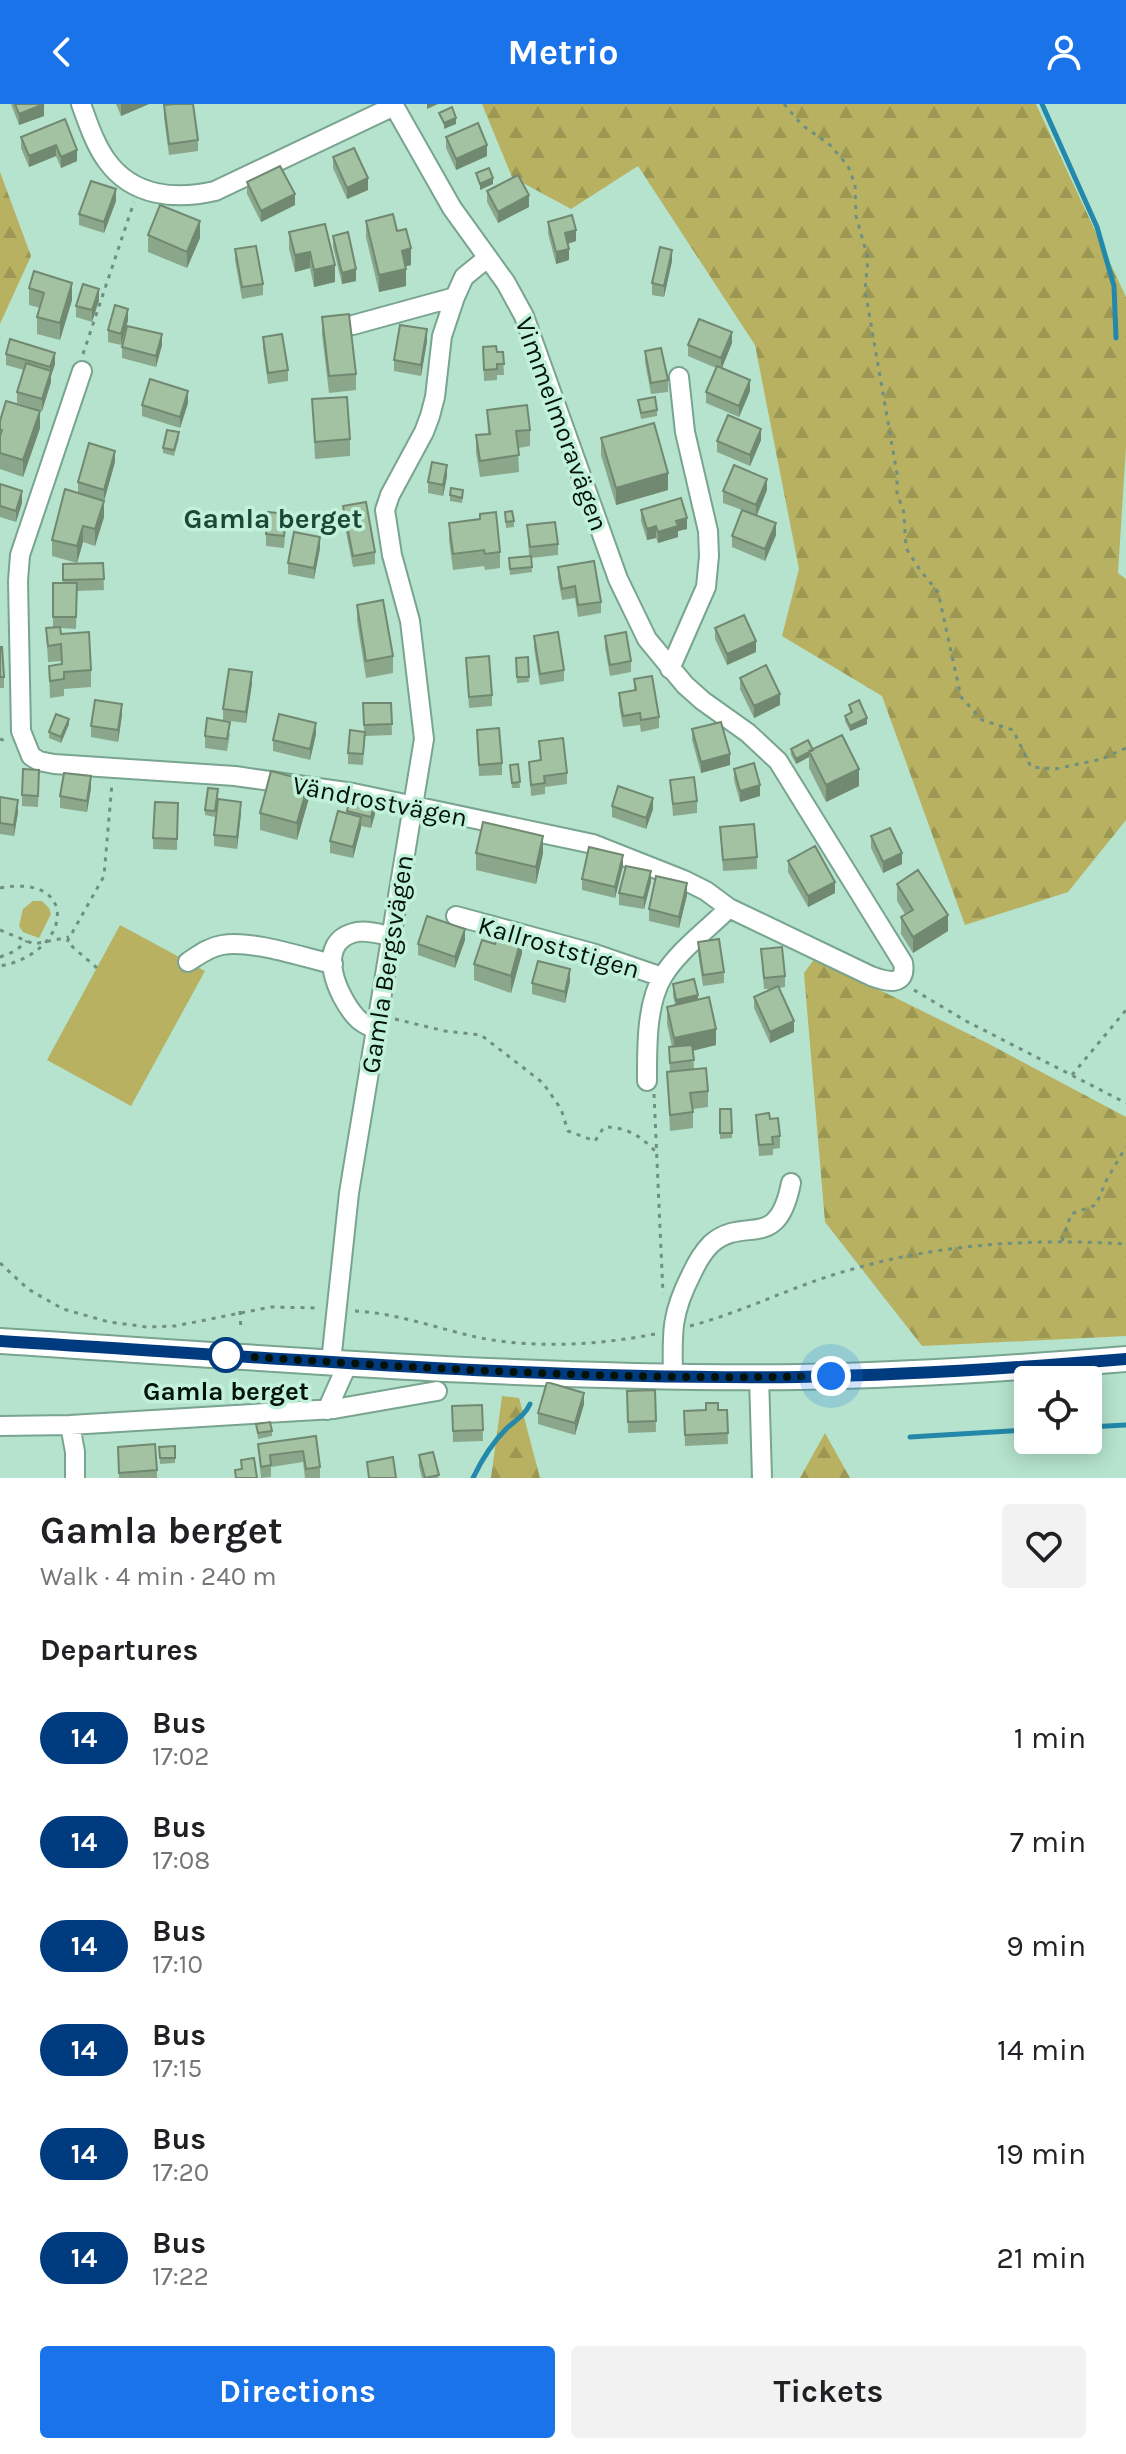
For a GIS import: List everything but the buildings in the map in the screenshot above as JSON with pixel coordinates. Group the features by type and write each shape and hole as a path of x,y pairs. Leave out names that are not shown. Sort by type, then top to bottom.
{"main road":[{"path":"0,1341 339,1362 673,1376 927,1373 1126,1359"}],"street":[{"path":"81,104 107,162 120,176 139,187 168,196 194,196 215,191 394,105"},
{"name":"Vimmelmoravägen","path":"394,105 452,208 506,283 524,316 618,579 647,639 670,669 703,701 748,733 778,761 903,963 905,972 901,978"},
{"name":"Gamla Bergsvägen","path":"327,1410 339,1362 349,1193 424,729 410,621 392,555 385,510 427,424 435,397 442,336 455,297 464,277 486,259"},
{"path":"353,325 455,297"},
{"name":"Vändrostvägen","path":"82,371 20,555 18,674 21,731 31,756 39,761 235,776 353,793 593,844 684,880 729,908 886,982 901,978"},
{"path":"670,669 706,587 709,556 708,531 685,432 679,377"},
{"name":"Kallroststigen","path":"647,1081 647,1035 662,977 729,908"},
{"name":"Kallroststigen","path":"456,916 592,953 662,977"},
{"path":"378,1023 357,1020 345,1002 336,986 333,954 340,940 354,932 390,936"},
{"path":"188,962 205,950 222,945 258,947 333,964"},
{"path":"673,1376 674,1314 696,1264 712,1243 733,1233 756,1231 781,1215 791,1183"},
{"path":"759,1376 762,1478"},
{"path":"0,1426 70,1425 327,1410 437,1391"},
{"path":"70,1425 75,1452 75,1478"}],"path":[{"path":"784,104 802,125 830,145 848,166 855,185 856,216 868,258 865,290 897,474 897,493 904,513 906,548 938,592 961,697 982,720 1013,730 1031,767 1055,769 1102,759 1126,748"},
{"path":"82,371 78,370 97,306 139,187"},
{"path":"97,968 67,942 104,876 115,768"},
{"path":"0,888 41,889 50,895 57,906 57,921 51,939 43,949 16,963 0,966"},
{"path":"0,930 34,944 70,937"},
{"path":"0,957 15,951 27,941"},
{"path":"901,978 966,1021 1126,1103"},
{"path":"1072,1075 1126,1010"},
{"path":"378,1023 481,1035 543,1083 561,1109 568,1131 595,1141 604,1127 621,1127 643,1138 657,1153"},
{"path":"655,1106 663,1303 676,1330"},
{"path":"1062,1241 1071,1214 1096,1205 1126,1147"},
{"path":"348,1310 481,1338 615,1342 676,1330 804,1284 914,1255 987,1244 1062,1241 1126,1244"},
{"path":"0,1263 28,1289 63,1309 109,1322 147,1327 175,1326 240,1311 282,1307 324,1308"},
{"path":"240,1311 241,1331"}],"green space":[{"path":"482,104 1036,104 1126,297 1126,447 1118,573 1126,579 1126,820 1068,892 965,925 882,696 782,636 799,569 755,345 638,166 571,209 512,177"},
{"path":"0,172 31,256 0,324"},
{"path":"33,901 42,901 51,914 39,938 23,932 19,926 23,909"},
{"path":"120,925 205,971 131,1106 47,1060"},
{"path":"815,958 989,1044 1126,1117 1126,1336 922,1346 825,1222 804,973"},
{"path":"502,1396 519,1398 540,1478 491,1478"},
{"path":"825,1433 850,1478 800,1478"}],"waterway":[{"path":"1042,104 1097,227 1114,286 1116,338"},
{"path":"473,1478 497,1439 530,1404"},
{"path":"1102,1426 1126,1425"},
{"path":"910,1437 1014,1431"}],"bus line":[{"name":"14","path":"0,1341 421,1367 673,1376 799,1377 927,1373 1126,1359"}],"place":[{"name":"Gamla berget","path":"226,1355"}],"district":[{"name":"Gamla berget","path":"273,518"}],"route":[{"path":"226,1355 546,1373 831,1376"}]}
